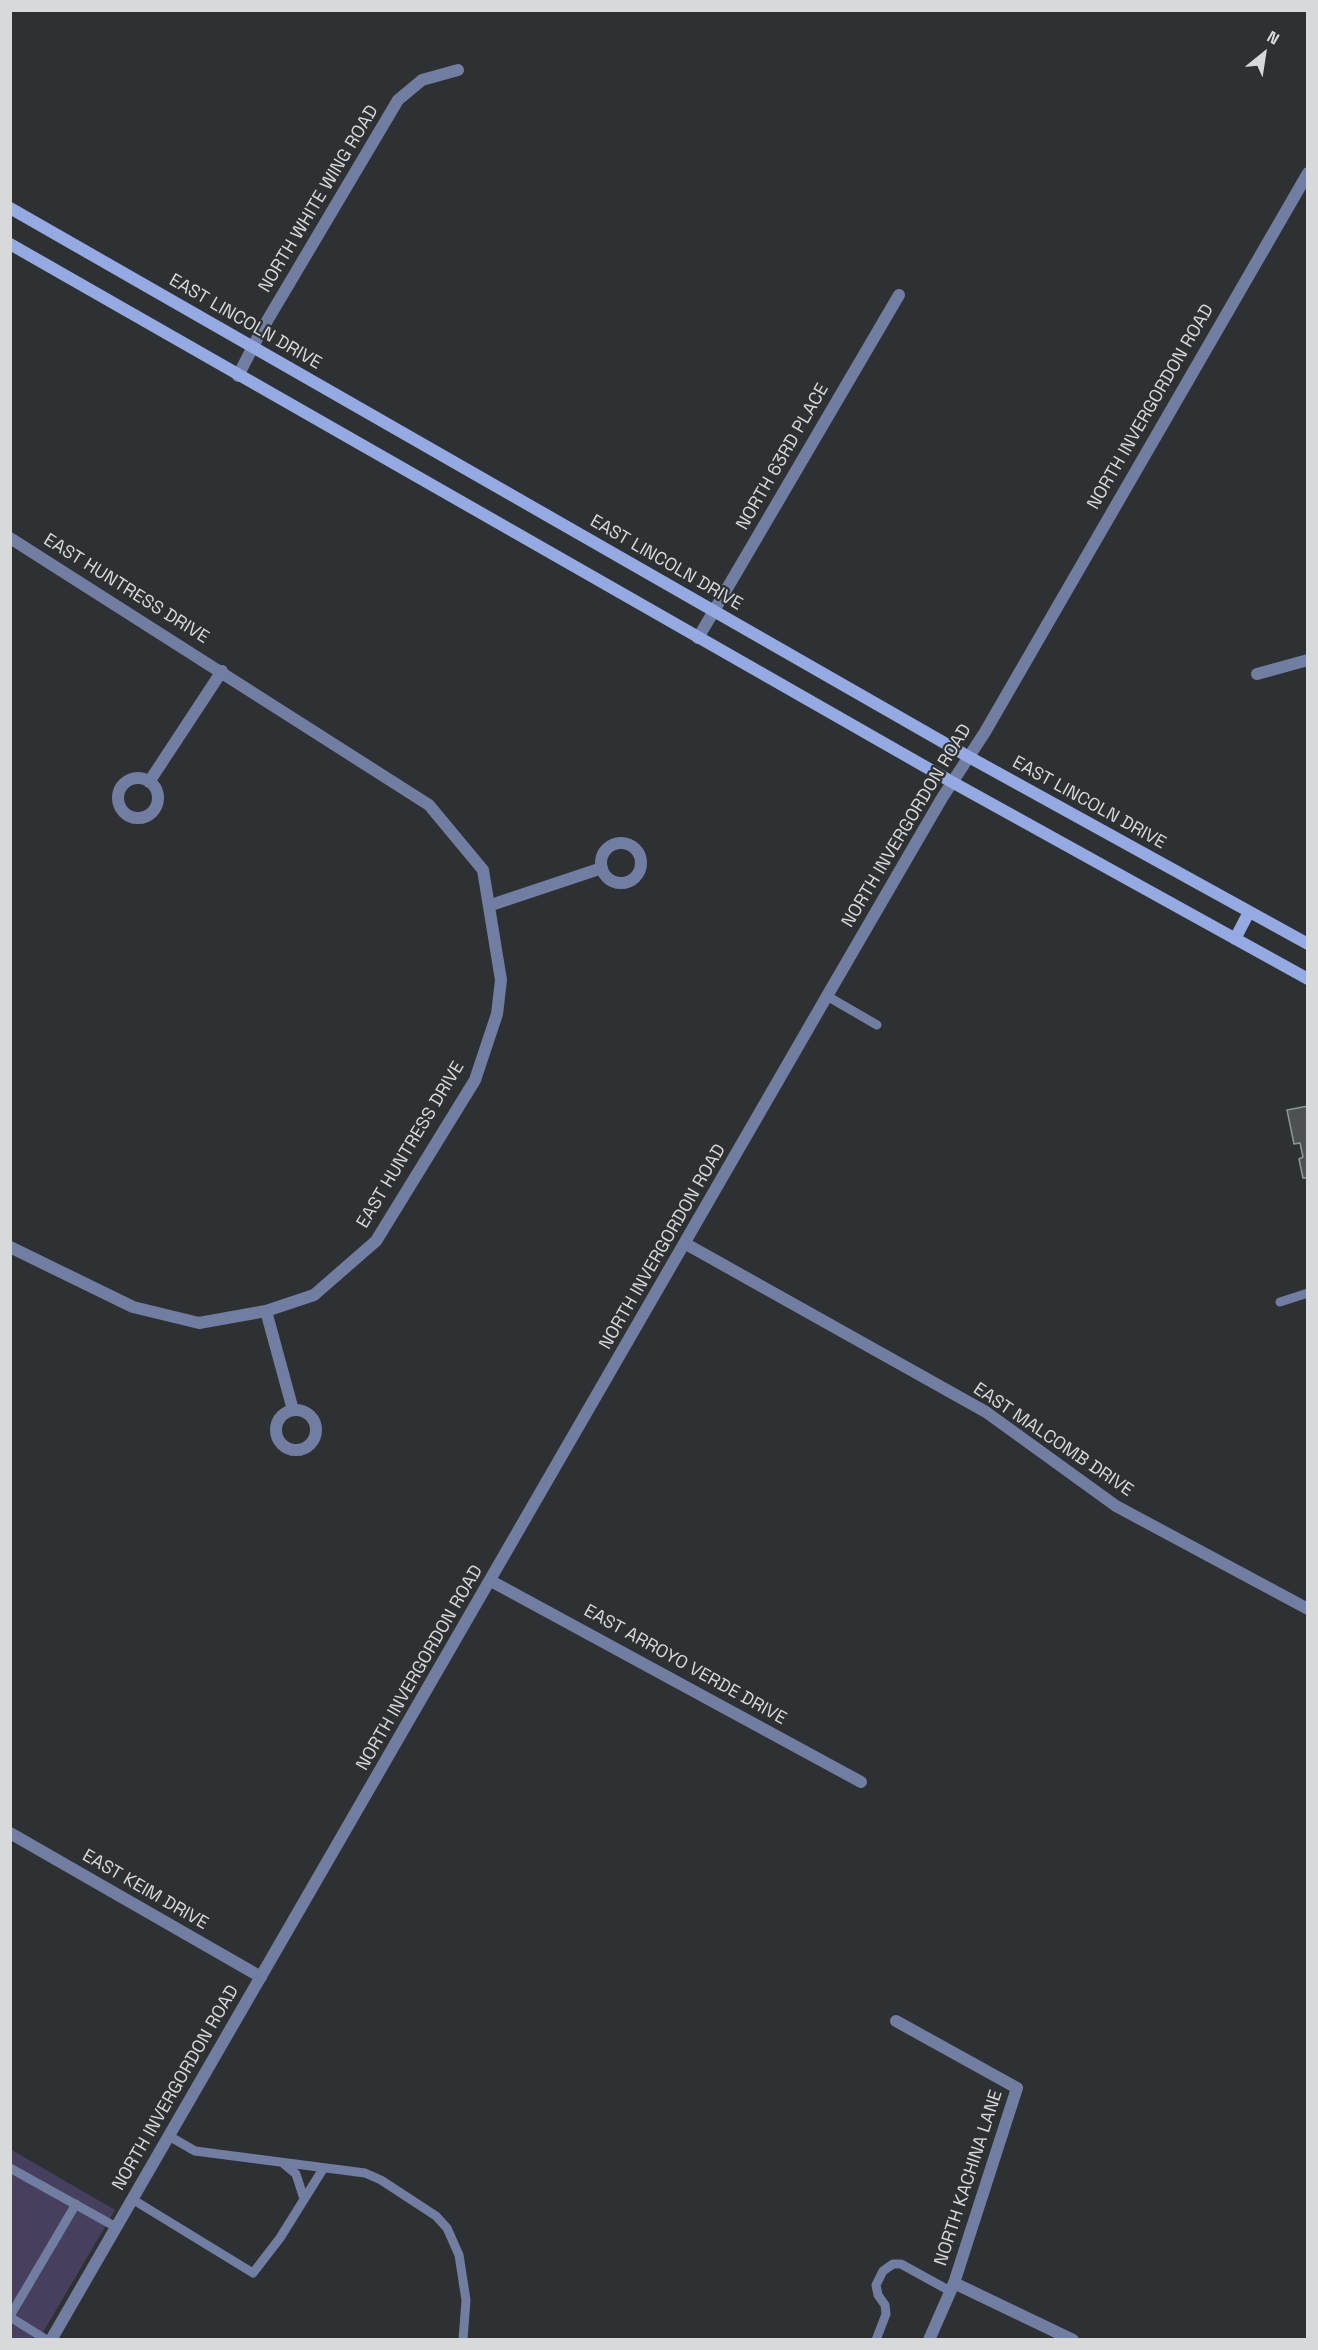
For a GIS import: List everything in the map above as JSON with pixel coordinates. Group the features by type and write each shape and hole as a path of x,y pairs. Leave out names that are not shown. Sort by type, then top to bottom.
{"main road":[{"name":"EAST LINCOLN DRIVE","path":"10,208 969,757 1308,944"},
{"path":"10,244 952,782 1308,979"},
{"path":"1235,939 1249,912"}],"street":[{"name":"NORTH WHITE WING ROAD","path":"238,376 255,348 261,332 398,100 422,80 458,70"},
{"name":"NORTH INVERGORDON ROAD","path":"49,2340 686,1245 827,996 952,782 969,757 1308,173"},
{"name":"NORTH 63RD PLACE","path":"698,638 899,295"},
{"name":"EAST HUNTRESS DRIVE","path":"10,538 222,671 429,806 483,870 501,980 497,1014 475,1080 376,1241 314,1295 266,1311 198,1323 133,1307 10,1247"},
{"path":"1257,674 1308,660"},
{"path":"149,782 222,671"},
{"path":"490,905 602,868"},
{"name":"EAST MALCOMB DRIVE","path":"686,1245 986,1412 1126,1512 1308,1609"},
{"path":"266,1311 292,1410"},
{"name":"EAST ARROYO VERDE DRIVE","path":"491,1581 861,1782"},
{"name":"EAST KEIM DRIVE","path":"10,1833 261,1977"},
{"name":"NORTH KACHINA LANE","path":"896,2021 1017,2088 952,2287 929,2340"},
{"path":"952,2287 1073,2340"}],"lane":[{"path":"827,996 877,1025"},
{"path":"1280,1302 1308,1293"},
{"path":"169,2136 195,2151 365,2173 381,2180 436,2216 447,2228 459,2255 466,2300 463,2340"},
{"path":"284,2164 296,2174 304,2199"},
{"path":"10,2168 116,2227"},
{"path":"132,2199 253,2273 280,2238 322,2169"},
{"path":"49,2340 10,2317 76,2204"},
{"path":"876,2340 886,2314 885,2305 878,2295 876,2285 883,2271 893,2264 901,2264 952,2287"}],"shaded area":[{"path":"10,2149 115,2210 39,2339 11,2339"}],"building":[{"path":"1308,1106 1308,1178 1303,1178 1299,1159 1303,1157 1300,1143 1294,1144 1287,1110"}]}
